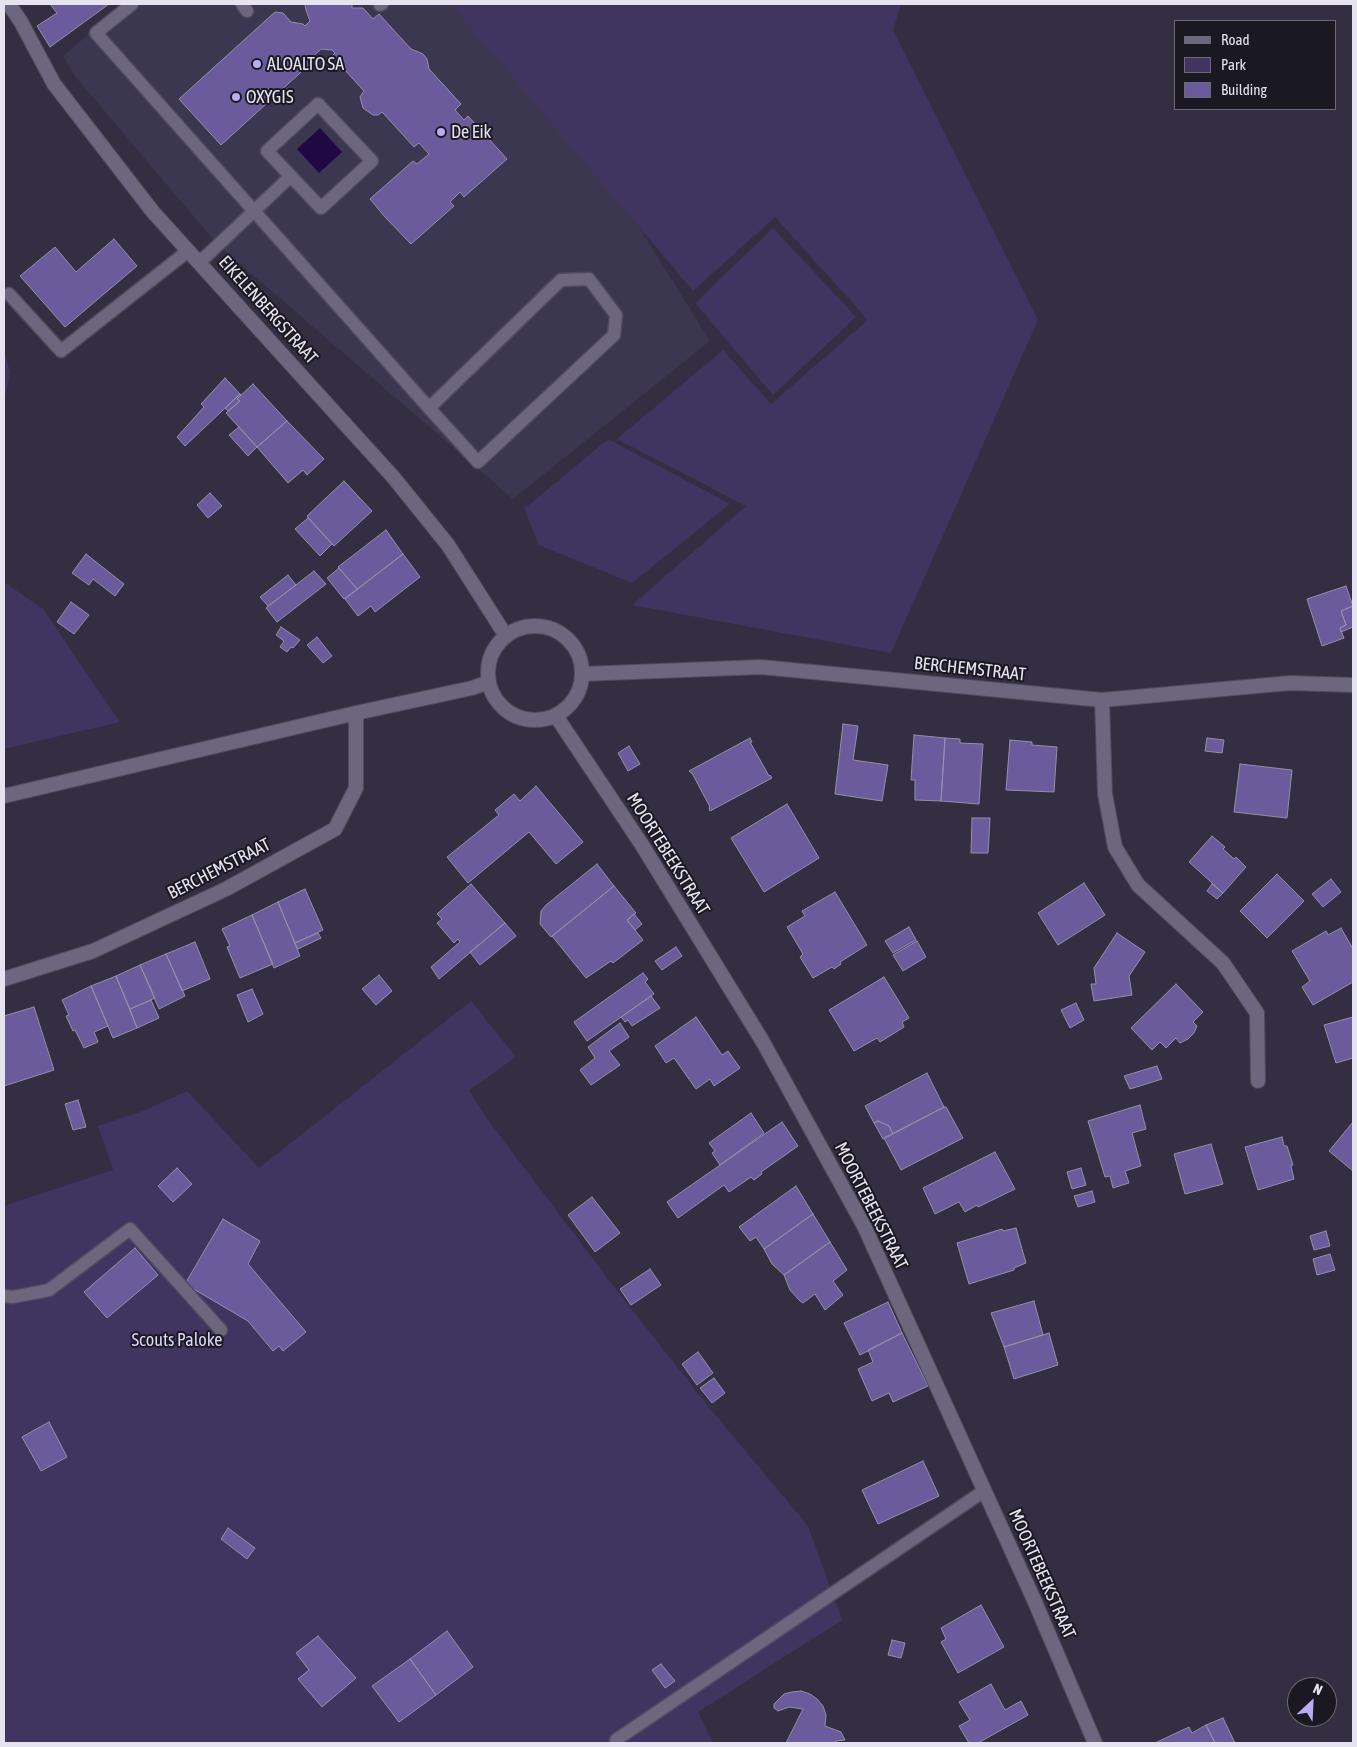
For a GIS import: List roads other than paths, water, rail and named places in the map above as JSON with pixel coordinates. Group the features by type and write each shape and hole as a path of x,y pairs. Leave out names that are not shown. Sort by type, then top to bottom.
{"street":[{"name":"EIKELENBERGSTRAAT","path":"9,4 21,22 54,84 153,212 394,478 448,545 506,636"},
{"path":"544,627 560,633 573,646 580,659 582,674 578,694 567,708 556,716 542,720 523,718 502,707 493,694 489,682 489,666 494,650 506,636 523,628 544,627"},
{"name":"BERCHEMSTRAAT","path":"582,674 761,668 1102,700 1290,684 1353,685"},
{"path":"4,796 356,713 472,688 489,682"},
{"path":"1102,700 1106,794 1115,847 1138,885 1223,963 1257,1013 1258,1081"},
{"name":"BERCHEMSTRAAT","path":"4,979 93,951 226,889 335,829 356,788 356,713"},
{"name":"MOORTEBEEKSTRAAT","path":"556,716 642,845 763,1042 864,1228 1035,1602 1095,1743"}],"lane":[{"path":"132,4 96,33 478,462 614,335 616,315 589,279 561,280 430,408"},
{"path":"318,104 372,161 321,208 291,176 267,151 318,104"},
{"path":"200,262 291,176"},
{"path":"9,294 62,351 188,251"},
{"path":"4,1296 13,1297 49,1290 130,1229 221,1330"},
{"path":"616,1740 984,1491"}],"place":[{"name":"ALOALTO SA","path":"257,64"},
{"name":"OXYGIS","path":"236,97"},
{"name":"De Eik","path":"441,132"}],"park label":[{"name":"Scouts Paloke","path":"177,1340"}]}
